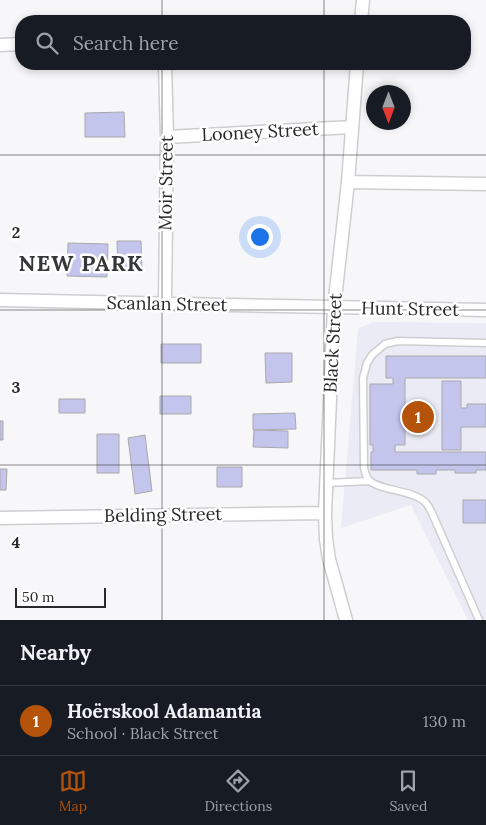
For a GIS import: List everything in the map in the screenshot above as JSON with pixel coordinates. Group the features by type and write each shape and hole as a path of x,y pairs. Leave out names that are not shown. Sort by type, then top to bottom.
{"street":[{"path":"362,15 363,0"},
{"path":"0,45 15,44"},
{"name":"Moir Street","path":"165,70 167,137 165,303"},
{"name":"Black Street","path":"346,620 329,559 325,513 334,308 348,182 357,70"},
{"name":"Looney Street","path":"167,137 352,127"},
{"path":"348,182 486,184"},
{"name":"Scanlan Street","path":"0,300 334,308"},
{"name":"Hunt Street","path":"334,308 486,310"},
{"name":"Belding Street","path":"0,518 325,513"}],"lane":[{"path":"369,481 364,468 364,378 367,363 372,355 385,344 398,341 486,344"},
{"path":"327,483 369,481 405,492 426,503 479,620"}],"shaded area":[{"path":"373,322 486,323 486,620 468,620 411,505 341,528 358,329"}],"building":[{"path":"124,112 125,137 85,137 85,113"},
{"path":"117,241 141,241 142,270 118,271"},
{"path":"68,243 108,244 107,277 67,276"},
{"path":"161,344 201,344 201,363 161,363"},
{"path":"265,353 292,353 292,382 266,383"},
{"path":"386,356 486,356 486,378 405,378 405,445 395,445 395,452 486,452 486,470 476,470 476,473 455,473 455,470 436,470 436,474 417,474 417,470 371,470 373,445 370,445 370,384 393,384 393,378 386,378"},
{"path":"442,381 461,381 461,408 467,408 467,404 486,404 486,427 461,427 461,450 442,450"},
{"path":"160,396 191,396 191,414 160,414"},
{"path":"59,399 85,399 85,413 59,413"},
{"path":"295,413 296,429 253,430 253,414"},
{"path":"0,421 3,421 3,440 0,440"},
{"path":"254,430 288,431 288,448 253,447"},
{"path":"97,434 119,434 119,473 97,473"},
{"path":"145,435 152,491 135,494 128,438"},
{"path":"217,467 242,467 242,487 217,487"},
{"path":"0,469 7,469 6,490 0,490"},
{"path":"463,500 486,500 486,523 463,523"}],"place":[{"name":"Hoërskool Adamantia","path":"418,417"}],"district":[{"name":"NEW PARK","path":"81,263"}]}
